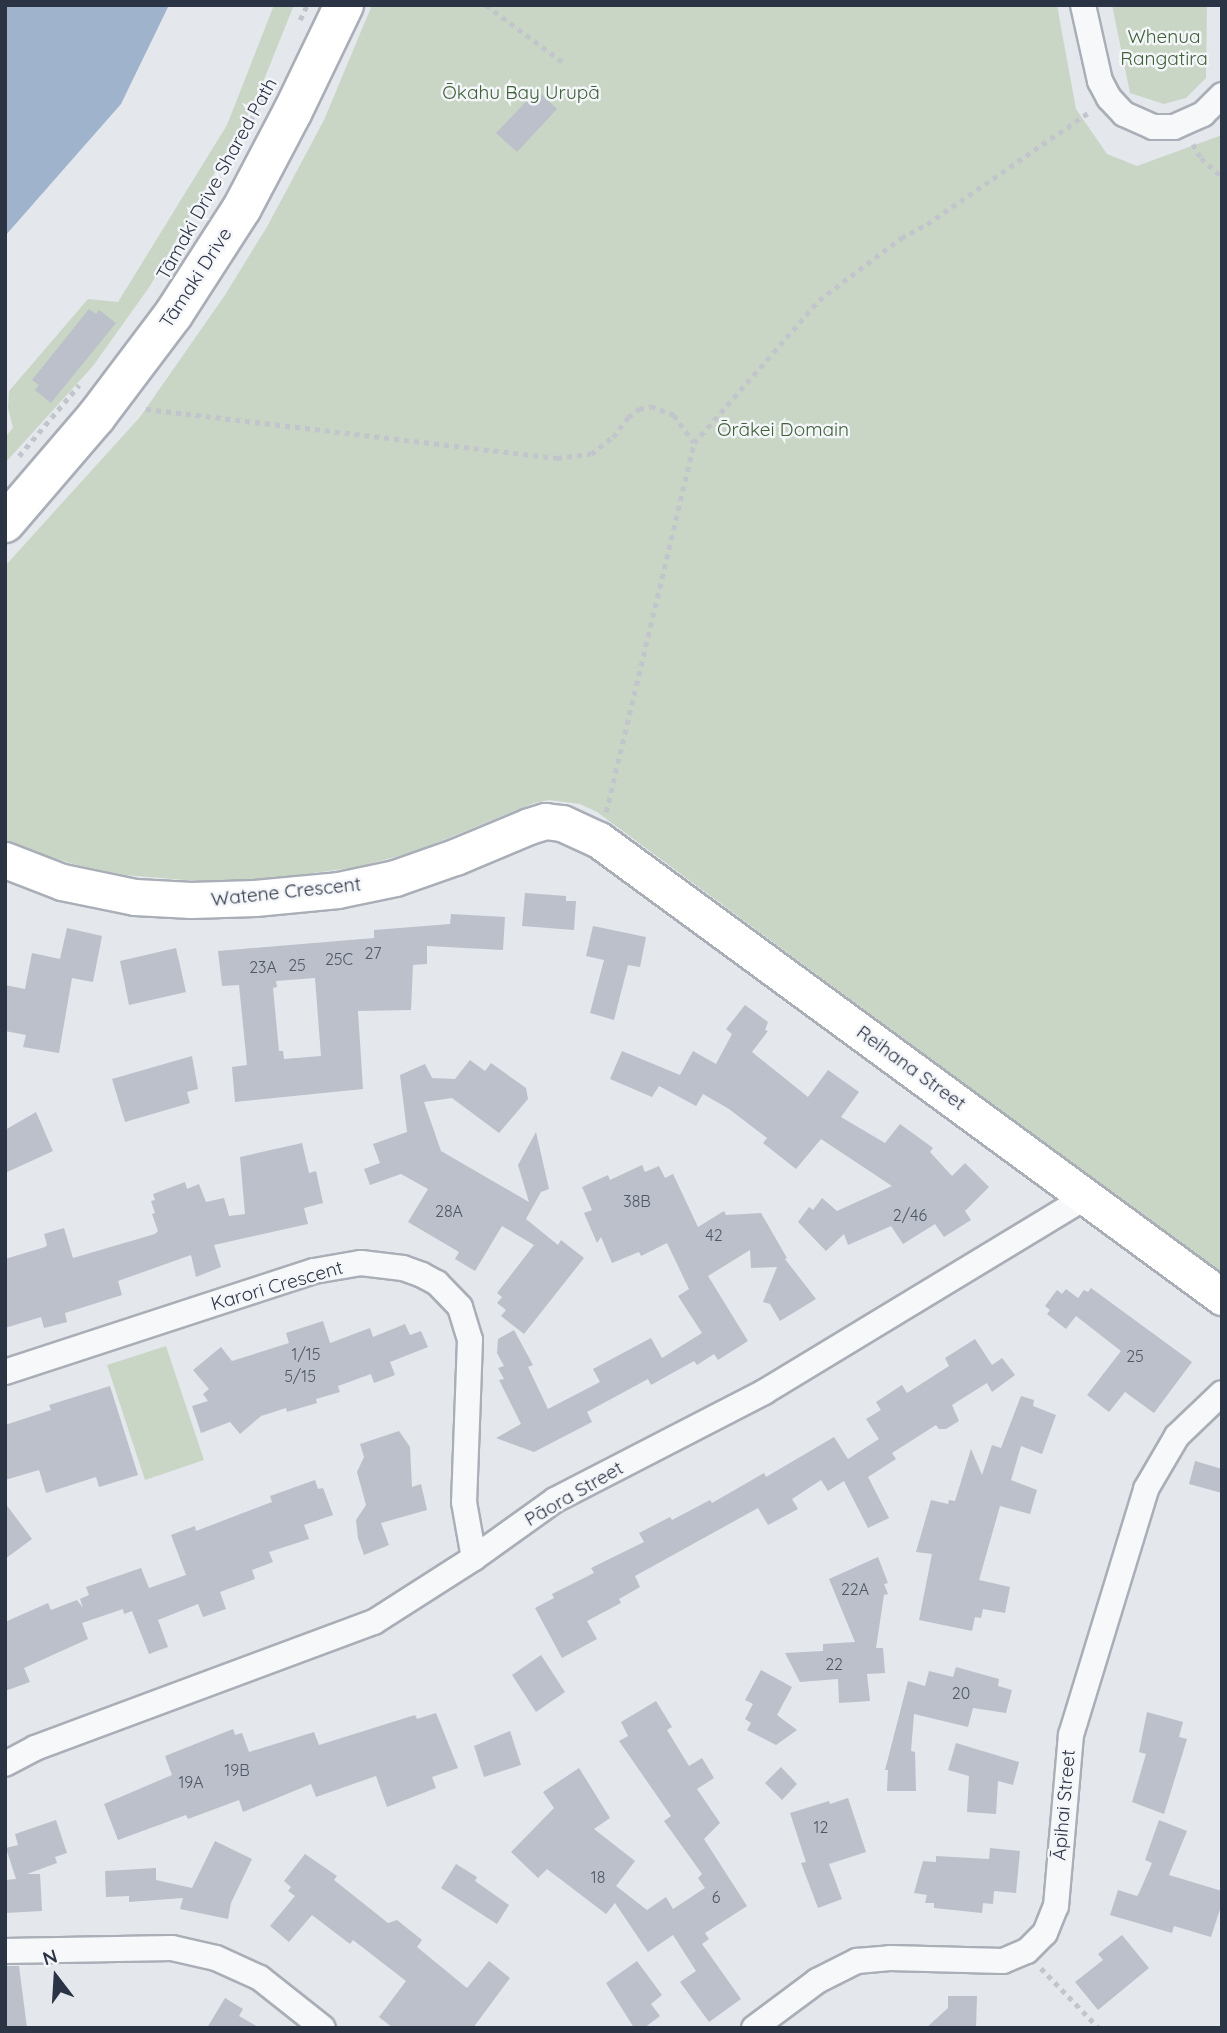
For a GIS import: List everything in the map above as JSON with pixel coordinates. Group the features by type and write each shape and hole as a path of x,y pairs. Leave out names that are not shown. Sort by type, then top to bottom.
{"main road":[{"name":"Tāmaki Drive","path":"5,523 96,417 173,315 242,208 344,5"}],"street":[{"path":"1083,5 1097,72 1115,107 1143,124 1164,127 1183,125 1203,114 1222,95"},
{"name":"Watene Crescent","path":"5,860 62,881 135,897 191,900 255,898 338,890 395,878 545,821 562,823 599,840"},
{"name":"Reihana Street","path":"599,840 1222,1297"},
{"name":"Pāora Street","path":"5,1764 35,1748 374,1622 474,1558 555,1500 764,1392 1086,1197"},
{"name":"Karori Crescent","path":"5,1372 314,1271 361,1263 403,1268 422,1275 437,1283 460,1307 470,1340 464,1502 474,1558"},
{"name":"Āpihai Street","path":"1027,1951 1045,1933 1056,1906 1071,1735 1146,1489 1164,1453 1177,1436 1222,1393"},
{"path":"5,1951 131,1947 172,1948 205,1955 260,1978 323,2028"},
{"path":"754,2028 817,1982 857,1961 890,1958 991,1963 1027,1951"}],"path":[{"path":"296,29 307,5"},
{"path":"486,5 564,64"},
{"name":"Tāmaki Drive Shared Path","path":"202,211 274,76"},
{"path":"599,840 694,443 819,300 906,234 927,224 1086,114"},
{"path":"1183,125 1201,158 1222,177"},
{"path":"14,462 85,379"},
{"path":"146,409 557,458 591,454 613,436 628,417 651,406 674,415 694,443"},
{"path":"1027,1951 1099,2028"}],"green space":[{"path":"274,5 294,5 255,102 150,286 93,366 5,463 5,437 13,428 8,408 9,391 88,299 118,302 227,125"},
{"name":"Ōrākei Domain","path":"372,5 1057,5 1076,109 1107,154 1137,166 1222,135 1222,1274 597,812 580,804 549,800 534,803 414,852 357,867 233,884 125,875 77,865 5,843 5,566 140,417 225,295 268,225 324,120"},
{"name":"Whenua Rangatira","path":"1112,5 1207,5 1206,78 1186,98 1164,104 1130,93"},
{"path":"166,1346 204,1460 145,1480 107,1365"}],"water":[{"path":"5,5 169,5 121,104 5,236"}],"building":[{"path":"537,90 557,109 517,152 496,133"},
{"path":"89,309 96,314 99,310 116,323 51,403 35,390 39,385 32,380"},
{"path":"525,893 566,896 566,901 576,901 574,930 522,926"},
{"path":"451,914 505,917 503,950 427,946 427,964 413,965 411,1010 358,1011 363,1089 235,1102 232,1067 247,1065 239,985 222,986 218,951 374,938 374,930 450,924","holes":["315,978 321,1056 284,1059 283,1051 279,1051 273,988 277,987 276,981"]},
{"path":"593,926 646,937 640,967 628,965 614,1020 590,1013 604,960 586,956"},
{"path":"67,928 102,936 93,982 72,978 59,1053 23,1047 26,1035 5,1031 5,985 25,989 32,953 60,959"},
{"path":"176,948 186,992 129,1005 120,961"},
{"path":"745,1005 768,1022 765,1030 768,1031 752,1052 808,1097 828,1070 859,1092 841,1117 885,1143 900,1124 933,1148 930,1152 952,1176 965,1163 989,1187 965,1211 971,1220 944,1237 935,1224 903,1244 891,1226 848,1245 844,1234 826,1251 798,1222 809,1207 813,1210 822,1198 837,1211 892,1186 821,1139 796,1169 763,1143 767,1138 729,1109 703,1094 696,1106 659,1086 652,1097 610,1079 622,1051 680,1075 693,1051 716,1064 732,1034 726,1029"},
{"path":"192,1056 198,1089 187,1092 190,1103 125,1122 112,1079"},
{"path":"470,1060 485,1071 491,1063 526,1088 528,1099 499,1133 452,1098 424,1102 441,1151 529,1202 518,1165 536,1132 549,1189 541,1192 526,1219 558,1245 561,1240 584,1258 524,1334 501,1316 506,1310 497,1303 502,1297 497,1293 534,1245 502,1226 475,1271 455,1259 459,1252 408,1222 428,1189 401,1174 370,1185 364,1169 380,1163 373,1144 407,1132 400,1075 425,1064 432,1078 455,1079"},
{"path":"36,1112 53,1151 5,1173 5,1130"},
{"path":"302,1143 309,1173 316,1171 323,1203 304,1208 308,1224 214,1245 221,1267 196,1277 191,1255 118,1281 122,1295 65,1313 67,1322 44,1328 41,1317 5,1328 5,1259 45,1247 47,1245 44,1234 64,1228 73,1258 155,1234 158,1231 152,1214 155,1213 151,1201 155,1200 153,1194 185,1182 187,1189 199,1184 206,1202 224,1198 229,1216 245,1214 240,1157"},
{"path":"642,1165 645,1172 659,1166 665,1178 673,1174 698,1227 724,1211 726,1215 761,1213 787,1258 785,1259 816,1299 780,1321 770,1304 763,1302 777,1267 751,1268 750,1250 708,1276 748,1341 718,1360 714,1354 697,1365 694,1361 651,1385 648,1379 587,1412 592,1422 534,1452 496,1438 521,1424 499,1380 504,1379 498,1368 504,1366 497,1353 498,1339 514,1330 533,1365 528,1367 548,1409 600,1382 593,1369 651,1338 662,1358 702,1333 678,1296 689,1289 667,1243 641,1256 639,1252 612,1263 601,1237 597,1243 584,1213 592,1210 582,1187 608,1175 610,1180"},
{"path":"1091,1288 1192,1362 1154,1413 1125,1392 1109,1412 1087,1395 1121,1351 1076,1316 1066,1329 1047,1314 1050,1310 1045,1306 1057,1290 1062,1294 1066,1289 1078,1298 1084,1290 1088,1292"},
{"path":"323,1321 330,1343 370,1328 373,1337 405,1324 410,1335 421,1331 428,1347 390,1362 395,1375 374,1383 371,1374 338,1386 340,1392 316,1399 317,1403 287,1412 286,1408 261,1416 240,1434 230,1422 201,1433 192,1406 208,1401 203,1394 209,1389 193,1370 221,1347 232,1361 289,1343 286,1333"},
{"path":"975,1339 992,1365 1002,1358 1015,1375 992,1392 987,1383 952,1405 959,1421 946,1429 939,1429 936,1425 892,1453 896,1459 868,1477 889,1518 868,1528 844,1481 828,1491 821,1480 792,1499 798,1509 768,1525 758,1508 635,1576 640,1587 619,1599 621,1603 587,1621 597,1639 562,1658 535,1608 554,1598 552,1594 594,1573 591,1568 644,1542 639,1533 670,1517 672,1520 710,1500 712,1503 764,1473 766,1477 834,1437 848,1459 879,1439 866,1419 881,1410 876,1402 902,1385 907,1393 949,1366 945,1358"},
{"path":"110,1386 138,1475 99,1487 96,1477 46,1493 39,1470 5,1480 5,1425 51,1410 49,1405"},
{"path":"1021,1396 1034,1400 1033,1406 1056,1415 1042,1454 1021,1446 1011,1480 1037,1490 1030,1514 1000,1506 979,1580 1010,1587 1005,1613 983,1609 981,1618 975,1617 972,1631 919,1620 932,1554 916,1552 931,1500 948,1504 949,1500 955,1501 971,1449 982,1475 992,1445 1001,1448"},
{"path":"399,1431 410,1447 412,1487 421,1484 427,1510 381,1523 389,1545 364,1555 356,1520 366,1505 357,1472 364,1457 360,1444"},
{"path":"1195,1461 1222,1469 1222,1493 1189,1484"},
{"path":"315,1480 318,1489 323,1488 333,1515 304,1525 309,1539 269,1552 273,1562 252,1570 255,1579 220,1592 226,1609 203,1617 198,1604 158,1620 168,1647 149,1654 132,1611 124,1614 123,1609 82,1623 88,1639 24,1668 30,1682 5,1691 5,1622 48,1603 51,1610 77,1600 83,1608 80,1599 89,1595 86,1587 141,1568 149,1588 186,1575 171,1535 195,1526 196,1531 272,1502 270,1496"},
{"path":"5,1503 32,1539 5,1559"},
{"path":"878,1557 888,1583 884,1584 888,1594 884,1595 876,1648 883,1648 885,1673 867,1674 870,1701 839,1703 838,1679 800,1682 785,1653 823,1651 823,1644 855,1642 829,1579"},
{"path":"541,1655 565,1692 536,1712 512,1675"},
{"path":"956,1667 999,1679 998,1686 1012,1690 1006,1713 973,1708 968,1727 914,1714 911,1751 915,1752 916,1791 887,1791 888,1770 885,1770 908,1681 925,1686 929,1671 953,1677"},
{"path":"761,1670 792,1687 777,1715 797,1730 776,1745 747,1730 751,1723 745,1719 753,1704 745,1700"},
{"path":"656,1701 672,1727 667,1730 689,1766 702,1758 714,1778 697,1789 720,1823 704,1839 747,1906 705,1933 709,1939 702,1944 741,1999 709,2022 680,1982 696,1971 673,1935 648,1952 615,1903 606,1914 547,1869 538,1878 511,1852 554,1808 543,1792 579,1768 610,1818 594,1829 635,1861 616,1886 647,1910 666,1897 673,1909 705,1888 698,1878 702,1874 664,1821 671,1816 619,1741 628,1736 621,1722"},
{"path":"1147,1712 1183,1722 1179,1737 1187,1739 1164,1814 1132,1802 1146,1754 1139,1752"},
{"path":"436,1713 458,1768 432,1777 436,1788 387,1807 376,1776 316,1797 311,1784 243,1812 239,1800 188,1819 186,1815 118,1840 104,1804 172,1775 165,1756 233,1729 235,1735 242,1733 249,1752 314,1732 319,1745 415,1715 417,1719"},
{"path":"510,1731 521,1765 484,1777 474,1746"},
{"path":"956,1743 1019,1762 1013,1785 998,1781 996,1814 967,1812 969,1776 948,1770"},
{"path":"781,1767 797,1784 782,1800 765,1783"},
{"path":"848,1798 866,1852 829,1864 842,1899 818,1908 801,1863 806,1862 790,1813"},
{"path":"56,1820 67,1853 55,1857 57,1863 27,1874 40,1874 42,1911 5,1913 5,1880 16,1879 6,1848 18,1845 15,1834"},
{"path":"1159,1820 1187,1831 1169,1875 1222,1891 1222,1903 1211,1937 1174,1926 1172,1933 1110,1915 1118,1890 1137,1896 1139,1893 1152,1863 1145,1860"},
{"path":"215,1841 252,1859 231,1903 228,1919 180,1909 183,1898 129,1902 129,1896 106,1897 105,1871 156,1868 156,1880 192,1888"},
{"path":"990,1848 1020,1851 1016,1893 994,1891 993,1904 983,1903 982,1913 934,1908 934,1903 925,1903 927,1895 914,1893 923,1861 936,1862 936,1856 989,1859"},
{"path":"305,1854 337,1876 334,1880 388,1923 397,1920 422,1940 417,1947 467,1988 489,1961 510,1978 473,2028 393,2028 379,2017 406,1981 353,1940 350,1944 312,1915 289,1942 270,1926 295,1896 288,1891 291,1887 284,1881"},
{"path":"456,1864 477,1877 475,1881 509,1905 497,1924 441,1888"},
{"path":"1122,1935 1149,1968 1098,2010 1075,1982 1103,1960 1098,1954"},
{"path":"637,1961 662,1995 651,2004 660,2016 644,2028 634,2028 606,1983"},
{"path":"5,1966 19,1966 27,2028 5,2028"},
{"path":"948,1996 977,1996 976,2028 926,2028 948,2008"},
{"path":"225,1998 243,2009 239,2016 260,2028 207,2028"}],"park label":[{"name":"Ōkahu Bay Urupā","path":"521,93"}]}
